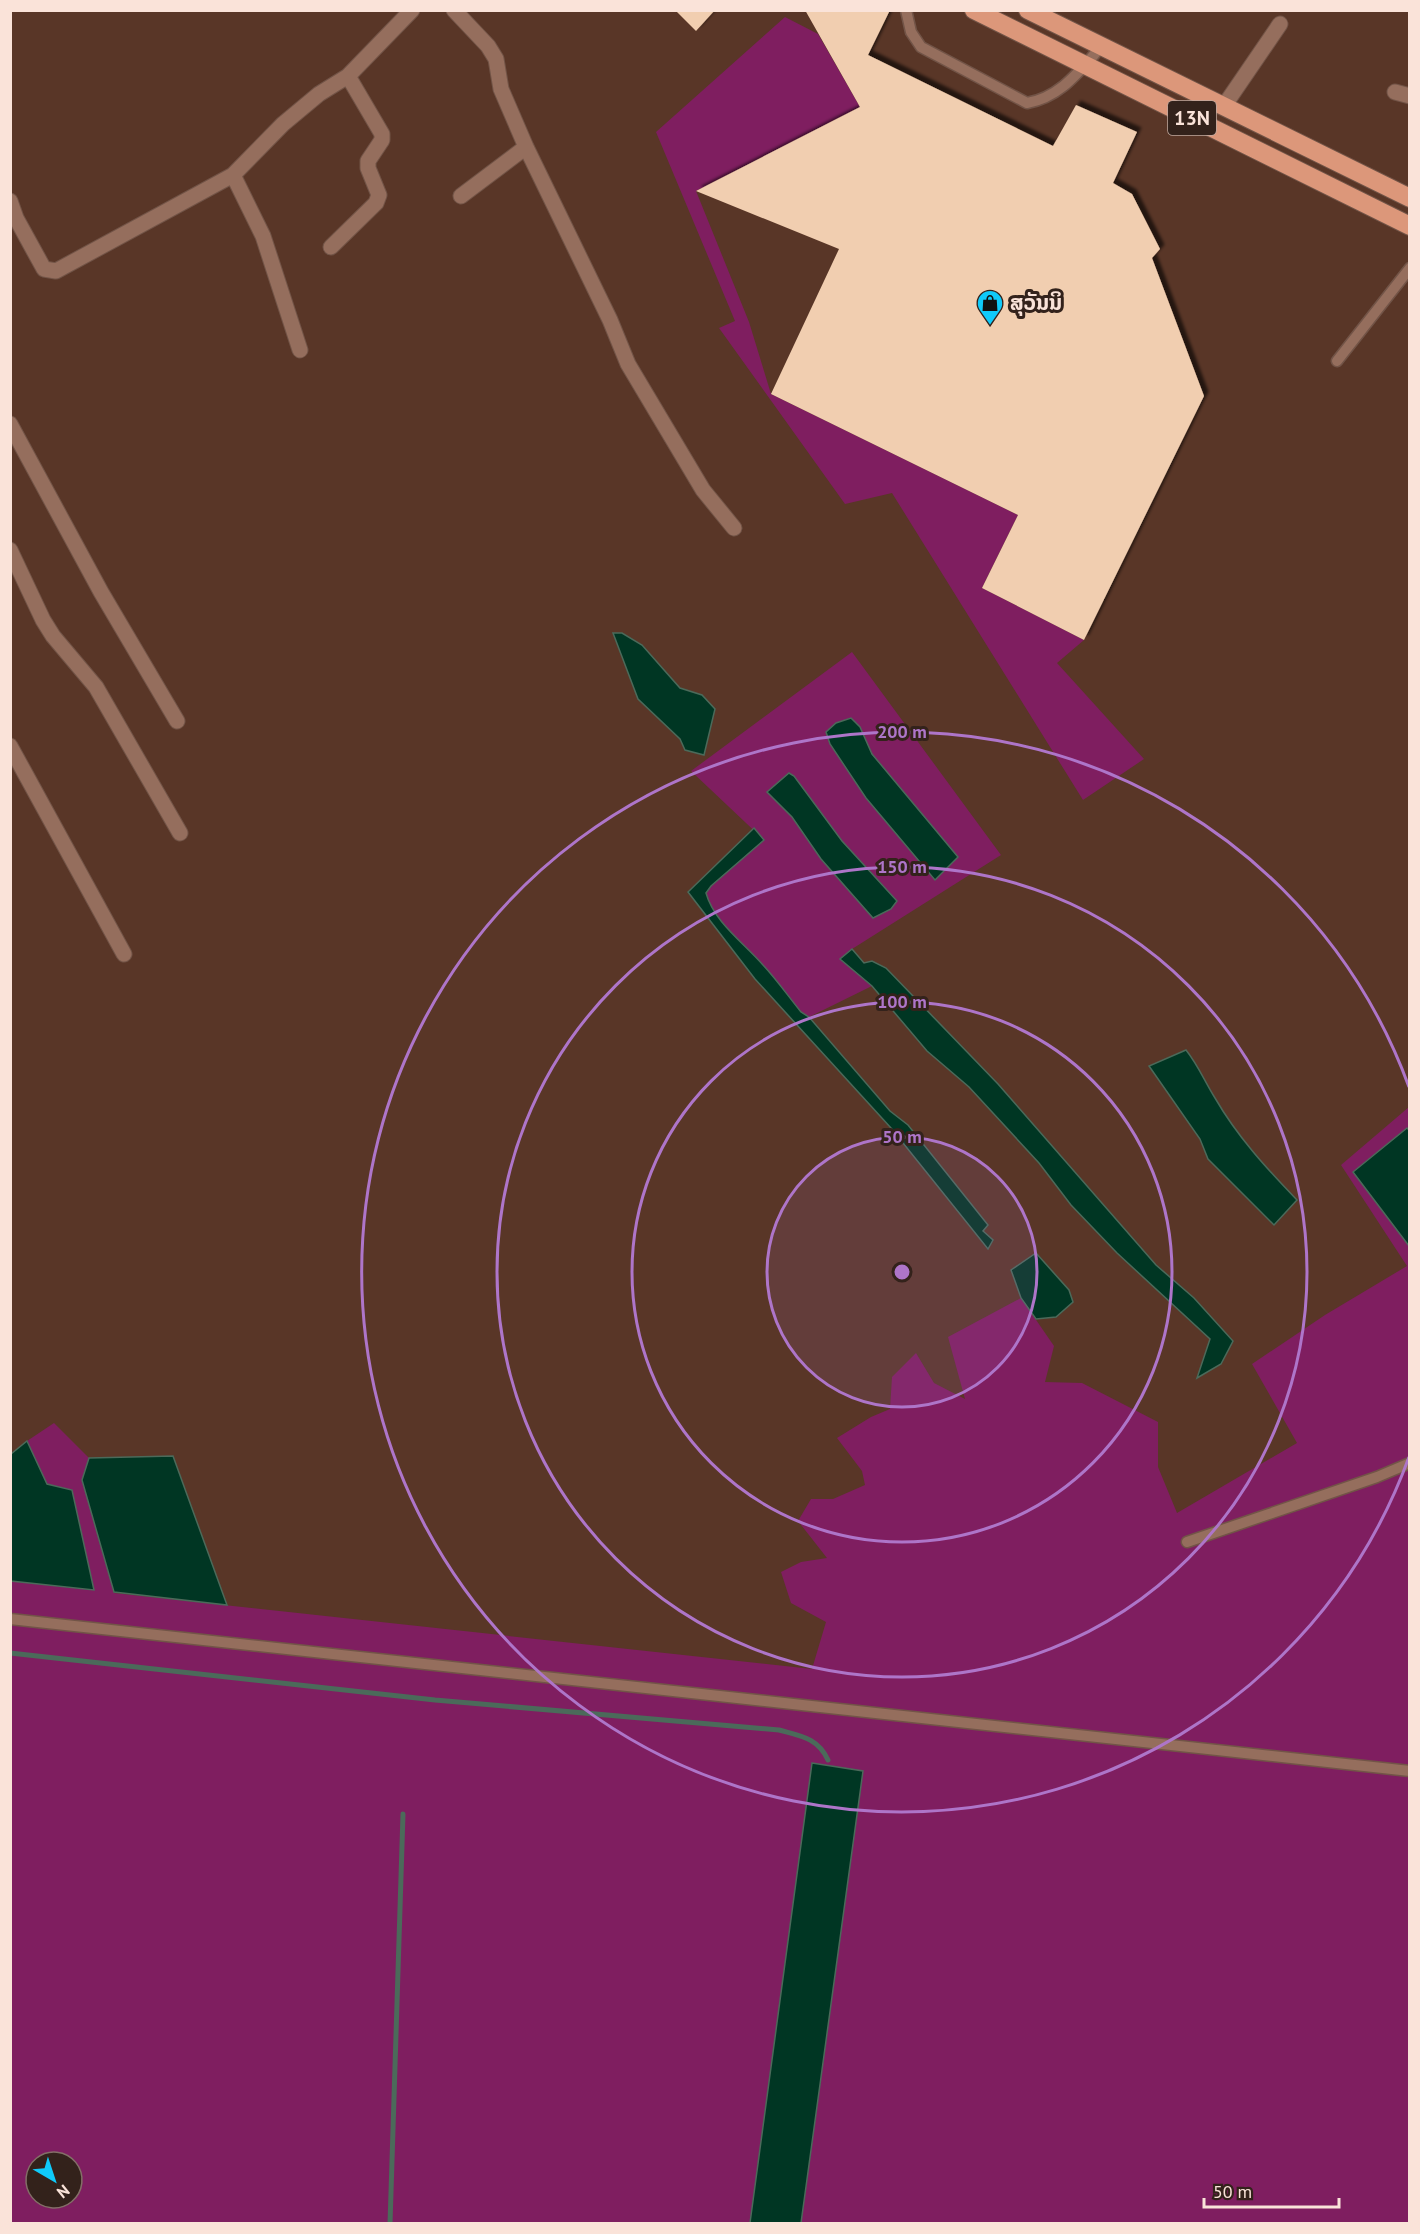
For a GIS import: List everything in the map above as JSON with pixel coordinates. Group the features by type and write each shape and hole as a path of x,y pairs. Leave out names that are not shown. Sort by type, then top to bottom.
{"highway":[{"name":"13N","path":"974,10 1410,226"},
{"name":"13N","path":"1028,10 1410,198"}],"street":[{"path":"10,201 13,220 44,269 56,271 234,175 283,124 319,94 348,76 412,10"},
{"path":"454,10 488,46 496,59 501,89 526,147 610,320 628,364 703,490 734,528"},
{"path":"1224,106 1280,24"},
{"path":"331,247 376,203 379,195 368,168 368,161 382,140 382,134 348,76"},
{"path":"461,196 526,147"},
{"path":"234,175 263,237 300,350"},
{"path":"10,424 102,592 177,721"},
{"path":"10,550 48,628 96,687 180,833"},
{"path":"10,746 124,954"}],"lane":[{"path":"906,10 911,32 921,47 1027,103 1045,100 1066,85 1101,47"},
{"path":"1337,361 1410,268"},
{"path":"1187,1542 1377,1477 1410,1462"},
{"path":"10,1619 1410,1771"}],"shaded area":[{"path":"785,17 818,34 860,107 696,191 749,322 771,394 1018,515 982,588 1084,640 1057,663 1144,759 1083,800 892,493 845,504 719,328 735,321 656,132"},
{"path":"613,633 622,633 642,645 680,688 702,695 715,709 704,755 685,750 680,739 638,699"},
{"path":"852,652 1001,855 852,949 841,959 872,986 809,1017 801,1012 768,971 723,923 710,904 706,893 710,886 764,840 691,771"},
{"path":"851,718 860,727 872,754 958,857 935,880 866,798 830,744 826,732 836,723"},
{"path":"789,773 794,776 842,841 897,901 891,909 873,918 821,859 792,817 767,792"},
{"path":"754,828 764,840 711,886 706,893 710,904 730,932 768,971 801,1012 809,1017 890,1111 908,1125 988,1225 983,1231 993,1240 988,1249 891,1128 755,979 688,892"},
{"path":"852,949 864,963 872,961 886,968 998,1084 1156,1265 1194,1298 1233,1341 1221,1364 1197,1378 1210,1339 1117,1253 1071,1205 1039,1163 969,1087 927,1051 872,986 840,959"},
{"path":"1186,1050 1242,1139 1297,1200 1274,1225 1208,1159 1200,1139 1149,1066"},
{"path":"1409,1107 1409,2223 11,2224 11,1581 94,1590 27,1441 54,1423 89,1458 82,1480 114,1593 812,1669 826,1622 791,1603 781,1572 801,1562 827,1558 798,1521 811,1499 833,1499 865,1485 862,1471 837,1438 871,1417 890,1409 892,1377 916,1353 934,1383 965,1399 948,1337 1021,1298 1054,1346 1045,1382 1082,1383 1158,1422 1158,1467 1177,1513 1297,1443 1252,1364 1325,1315 1407,1266 1341,1165"},
{"path":"1407,1128 1410,1131 1409,1246 1353,1172"},
{"path":"1036,1253 1069,1290 1073,1302 1056,1317 1036,1319 1021,1298 1011,1270"},
{"path":"27,1441 47,1484 72,1490 94,1590 11,1581 11,1454"},
{"path":"173,1456 227,1605 114,1592 82,1480 89,1458"},
{"path":"812,1763 863,1771 801,2223 750,2223"}],"building":[{"path":"675,10 715,10 696,31"},
{"name":"ສຸວັນນິ","path":"805,10 890,10 868,55 1053,146 1076,105 1137,132 1113,183 1132,194 1160,249 1152,258 1204,396 1084,640 982,588 1018,515 771,394 839,249 696,191 860,107"}],"waterway":[{"path":"10,1653 435,1700 779,1730 814,1742 828,1760"},
{"path":"390,2224 403,1814"}],"place":[{"name":"ສຸວັນນິ","path":"990,326"}]}
